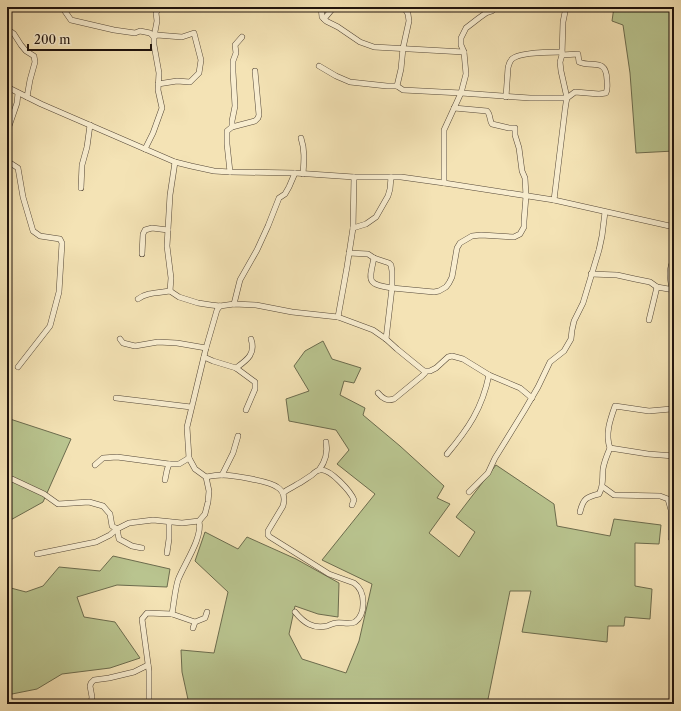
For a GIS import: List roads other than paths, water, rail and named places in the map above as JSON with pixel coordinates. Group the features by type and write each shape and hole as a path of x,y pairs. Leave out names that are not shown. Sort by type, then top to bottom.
{"street":[{"path":"62,7 71,20 114,30 135,33 140,31 150,33 154,37"},
{"path":"145,148 153,133 162,108 158,90 159,73 154,45 157,21 156,13 159,7"},
{"path":"321,7 322,17 326,22 338,27 360,42 374,46 464,52"},
{"path":"324,19 334,7"},
{"path":"397,86 409,21 408,14 404,7"},
{"path":"444,183 444,134 461,93 466,74 461,38 466,28 496,7"},
{"path":"554,200 567,98 560,62 562,53 563,22 566,7"},
{"path":"7,29 14,34 26,51 34,56 35,62 27,97"},
{"path":"154,37 157,35 182,37 194,33 201,60 199,73 190,82 158,84"},
{"path":"232,127 236,106 233,61 236,53 235,45 242,37"},
{"path":"319,66 350,82 397,86 403,90 506,96 567,98 575,92 599,94 606,93 608,88 607,74 603,67 596,64 580,63 578,54 538,53 516,56 509,63 506,96"},
{"path":"230,172 227,131 232,127 255,121 259,115 256,71"},
{"path":"7,87 41,104 175,162 214,171 295,173 354,177 391,177 444,183 554,200 674,227"},
{"path":"7,132 9,121 18,103 18,92"},
{"path":"374,258 371,275 372,281 378,286 434,292 443,290 449,283 452,277 457,248 460,243 472,236 481,235 514,237 520,234 524,226 526,196 525,178 515,135 515,128 492,124 487,111 454,108"},
{"path":"81,188 82,165 87,147 90,125"},
{"path":"301,138 304,146 303,174"},
{"path":"7,161 18,168 23,197 33,231 40,236 60,239 62,243 59,292 50,326 18,367"},
{"path":"170,291 171,278 167,246 170,195 175,162"},
{"path":"234,304 240,280 258,250 279,198 285,194 295,173"},
{"path":"338,317 352,228 354,177"},
{"path":"352,228 366,224 376,217 388,196 391,177"},
{"path":"469,492 488,473 495,458 532,398 550,362 564,351 571,339 574,321 583,303 602,236 605,212"},
{"path":"142,254 143,234 145,230 152,228 168,230"},
{"path":"349,253 368,254 391,265 392,288 386,338"},
{"path":"591,274 635,279 650,282 657,287 673,290 669,274 674,258"},
{"path":"649,320 657,287"},
{"path":"138,300 142,296 170,291 198,303 220,306 234,304 256,305 292,312 338,317 373,330 386,338 424,371 430,371 436,368 448,357 452,356 463,359 489,375 520,388 532,398"},
{"path":"37,554 96,542 110,535 117,528 129,523 153,520 182,523 199,521 205,514 210,491 206,477 195,469 190,458 187,427 206,348 217,310 220,306"},
{"path":"120,339 123,343 135,346 158,342 177,343 206,348"},
{"path":"236,368 247,360 252,352 251,339"},
{"path":"204,357 236,368 255,382 255,389 246,410"},
{"path":"378,393 384,399 394,399 422,376 425,373 424,371"},
{"path":"447,454 467,429 475,415 486,390 489,375"},
{"path":"116,398 191,407"},
{"path":"580,512 582,503 589,497 599,494 602,487 605,459 610,448 608,443 608,431 615,406 649,411 674,408"},
{"path":"222,475 233,453 238,436"},
{"path":"283,493 287,489 296,486 319,470 324,461 327,448 326,442"},
{"path":"610,448 648,454 674,456"},
{"path":"95,465 103,458 118,457 179,464 190,458"},
{"path":"165,480 169,464"},
{"path":"319,470 324,470 330,473 345,487 354,498 352,505"},
{"path":"206,477 222,475 253,479 278,487 283,493 283,506 268,531 268,535 329,574 354,583 358,586 363,597 364,604 362,610 355,622 351,623 337,622 322,627 314,626 305,623 295,612"},
{"path":"12,479 44,494 58,504 89,502 103,506 110,514 112,526 117,528"},
{"path":"602,487 614,495 660,496 668,500 671,510 671,538 674,543"},
{"path":"172,614 177,583 191,554 200,526 199,521"},
{"path":"166,553 168,546 169,522"},
{"path":"117,528 119,539 132,546 142,548"},
{"path":"149,704 149,672 142,619 147,613 172,614 195,622 205,618 207,612"},
{"path":"193,628 195,622"},
{"path":"96,704 92,698 90,686 94,680 134,672 148,665"},
{"path":"90,704 92,698"}]}
